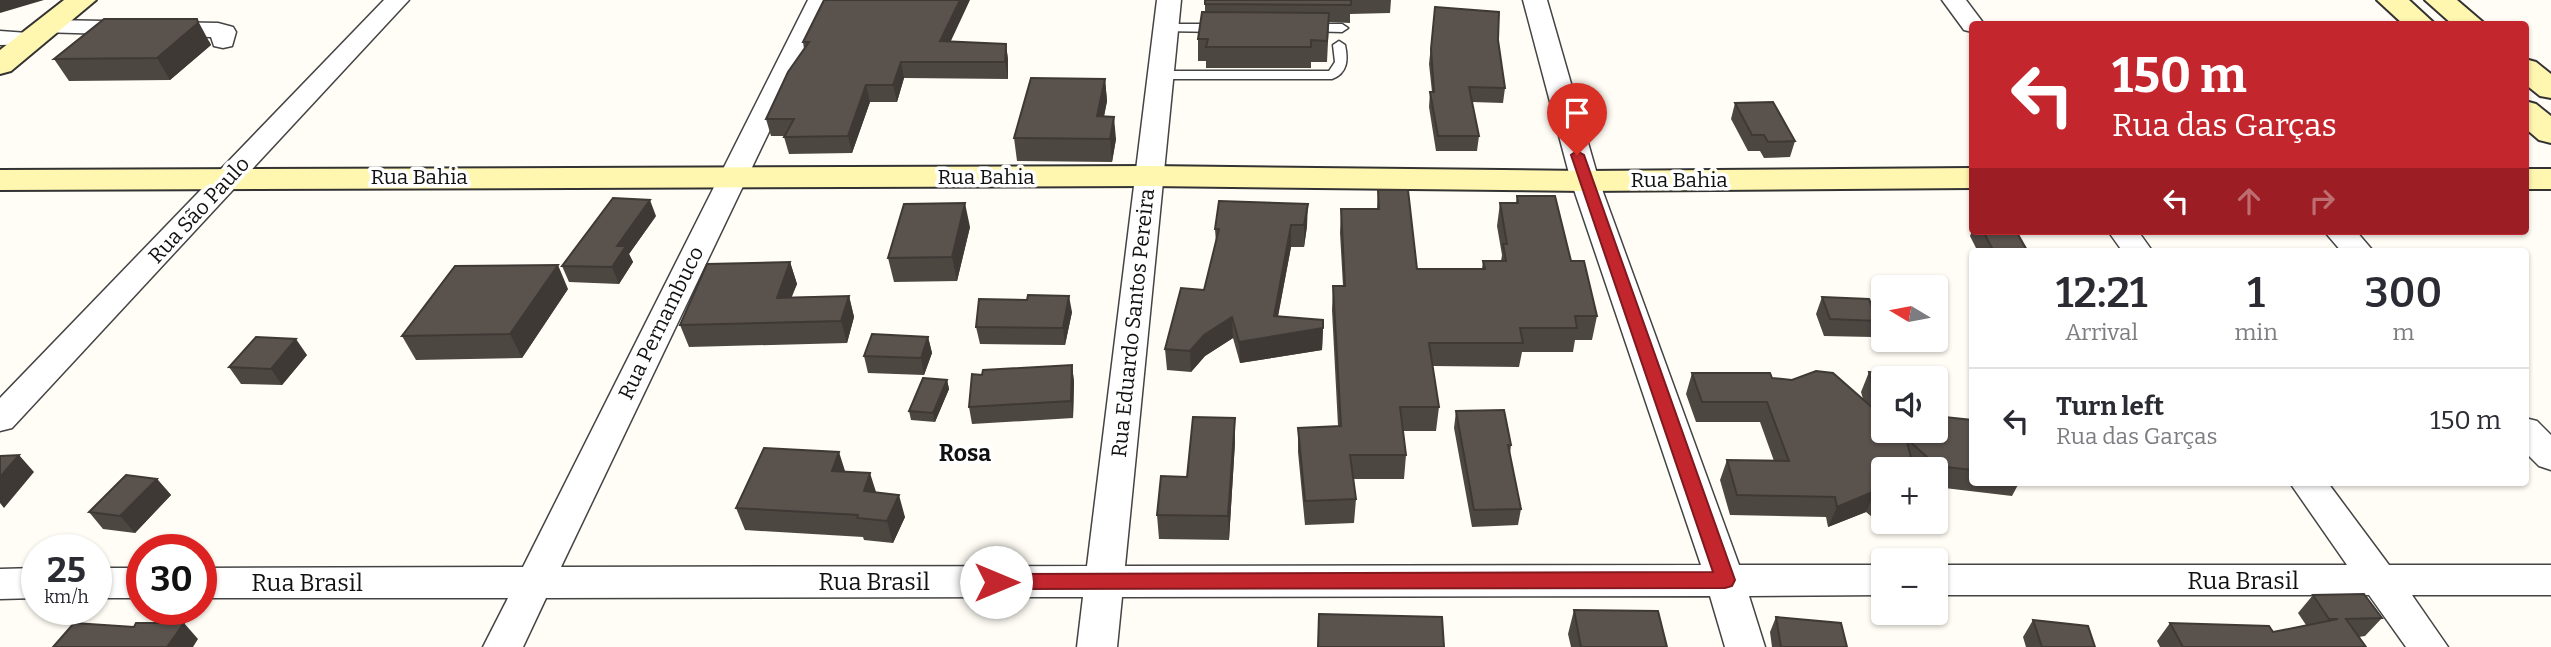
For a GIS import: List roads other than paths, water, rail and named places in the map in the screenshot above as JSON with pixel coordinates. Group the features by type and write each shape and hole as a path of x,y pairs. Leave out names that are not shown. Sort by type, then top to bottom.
{"main road":[{"path":"0,65 82,0"},
{"path":"2391,0 2416,21"},
{"path":"2439,0 2466,21"},
{"path":"2529,71 2551,89"},
{"path":"2529,114 2551,133"},
{"name":"Rua Bahia","path":"0,180 229,177 1150,176 1585,181 1969,178"},
{"path":"2529,179 2551,179"}],"street":[{"name":"Rua São Paulo","path":"0,419 397,0"},
{"name":"Rua Pernambuco","path":"503,647 820,0"},
{"path":"1535,0 1585,181 1725,580 1745,647"},
{"path":"1954,0 1970,21"},
{"name":"Rua Eduardo Santos Pereira","path":"1097,647 1168,14"},
{"path":"0,38 41,33 218,30 223,32 223,41"},
{"path":"2343,235 2355,248"},
{"path":"2529,434 2551,457"},
{"path":"2310,486 2428,647"},
{"name":"Rua Brasil","path":"217,583 1871,580"},
{"name":"Rua Brasil","path":"1948,580 2551,580"},
{"path":"0,583 21,583"}],"lane":[{"path":"1168,14 1234,28"},
{"path":"1301,28 1342,28"},
{"path":"1161,75 1332,75 1338,71 1341,63 1339,45"}],"district":[{"name":"Rosa","path":"965,453"}]}
